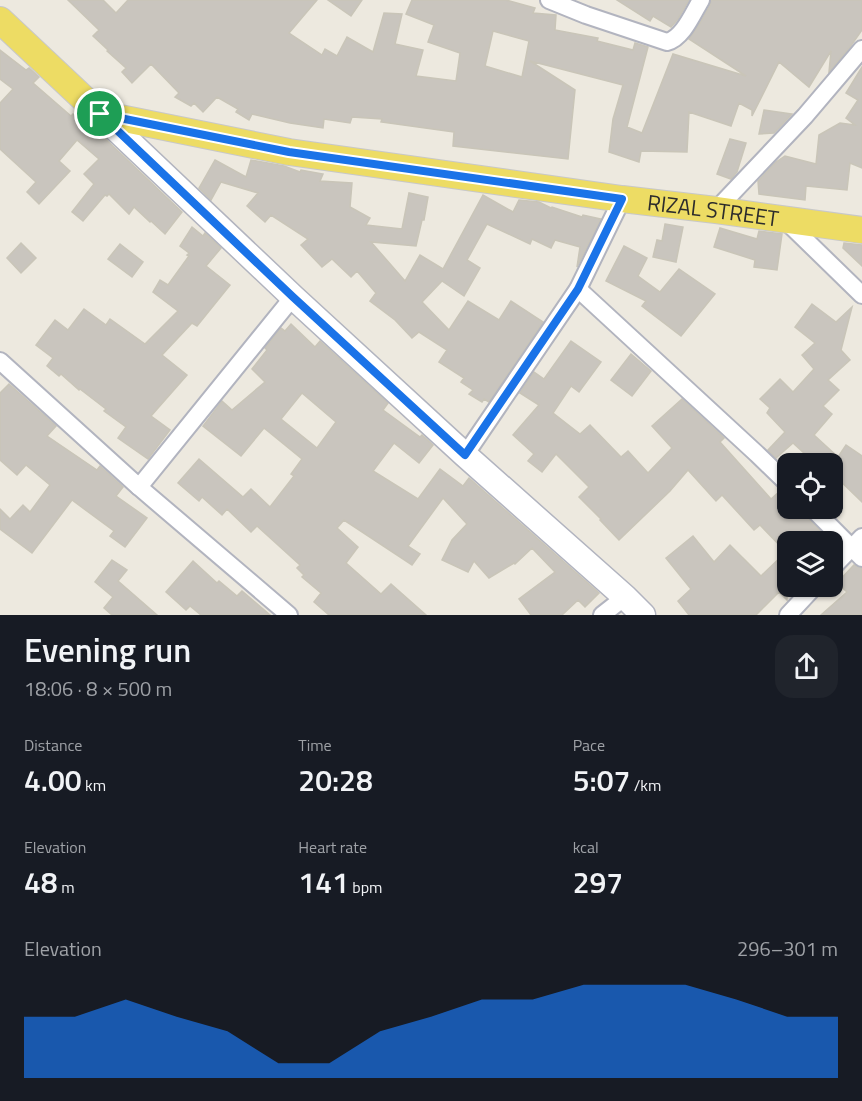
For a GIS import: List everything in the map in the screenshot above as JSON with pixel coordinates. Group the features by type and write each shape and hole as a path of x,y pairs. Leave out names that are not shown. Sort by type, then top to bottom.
{"main road":[{"path":"0,20 293,297 643,615"},
{"name":"RIZAL STREET","path":"100,114 289,152 862,230"}],"street":[{"path":"549,0 667,42 680,35 701,0"},
{"path":"716,210 805,116 862,49"},
{"path":"465,455 578,289 622,199"},
{"path":"785,220 862,295"},
{"path":"578,289 777,473"},
{"path":"139,487 293,297"},
{"path":"0,361 139,487 289,615"},
{"path":"825,519 859,547 843,559"},
{"path":"602,615 625,597"},
{"path":"788,615 805,597"}],"building":[{"path":"68,0 103,0 116,13 128,0 317,0 289,33 322,55 325,49 337,56 347,37 373,52 384,13 402,14 395,44 423,50 416,76 456,81 460,53 428,42 434,25 406,14 412,0 506,0 535,8 533,13 556,15 555,30 598,38 597,41 633,50 635,43 648,47 627,127 642,133 673,54 746,76 689,39 711,0 862,0 862,30 829,72 831,51 809,87 779,62 752,116 752,110 739,103 731,126 689,112 687,152 641,151 639,162 609,152 613,119 623,85 530,61 575,90 568,159 453,146 454,132 381,122 382,119 352,117 350,123 324,119 323,128 252,114 249,120 236,112 238,109 217,97 203,112 194,103 191,106 175,97 179,93 151,64 132,83 122,72 126,68 93,36 99,30","holes":["493,31 529,41 522,77 485,66"]},
{"path":"328,0 362,0 351,16"},
{"path":"617,0 689,0 671,27 653,16 650,21"},
{"path":"0,50 26,70 29,68 39,77 33,83 71,116 73,114 95,133 97,131 182,212 165,234 134,207 129,214 109,194 105,195 83,221 72,212 94,184 84,174 99,159 77,140 59,161 70,171 39,204 27,192 36,182 0,149 0,103 13,89 0,79"},
{"path":"862,67 862,168 850,163 847,190 806,186 805,200 759,194 758,181 776,162 785,156 816,164 819,135 840,123 855,125 846,118 858,100 846,93"},
{"path":"764,110 792,114 774,133 759,134"},
{"path":"730,139 746,143 737,172 731,179 717,174"},
{"path":"215,160 246,177 251,160 284,166 300,172 301,170 323,174 320,181 352,183 350,207 370,218 366,225 402,229 409,193 428,197 416,246 371,242 405,281 420,255 443,269 483,195 513,212 519,200 539,202 582,217 583,215 601,219 577,267 580,247 555,240 551,248 532,239 530,244 487,224 467,260 480,268 464,296 442,281 422,302 449,330 468,301 499,320 511,301 543,322 489,402 484,399 482,402 469,394 473,390 461,382 464,378 439,362 447,350 419,332 412,338 395,320 370,301 376,293 357,271 351,277 332,259 322,267 301,245 308,239 271,215 265,222 247,206 258,193 221,182 211,200 199,188"},
{"path":"665,224 683,227 676,262 653,257 657,240 662,241"},
{"path":"192,227 203,236 205,233 221,248 206,266 230,285 197,326 192,323 162,355 187,375 151,416 170,430 148,459 118,438 126,427 61,374 59,376 47,366 53,358 36,345 55,320 68,330 84,309 106,325 110,319 145,344 178,311 153,292 160,280 168,285 189,256 187,255 189,253 180,246"},
{"path":"720,228 757,239 759,231 782,234 777,270 754,267 755,260 714,247"},
{"path":"21,243 36,258 21,273 7,258"},
{"path":"844,243 862,245 862,266 843,248"},
{"path":"120,244 143,262 132,277 108,259"},
{"path":"624,246 647,258 638,276 660,292 679,269 715,294 681,336 642,306 646,301 606,281"},
{"path":"812,304 836,322 852,307 841,350 850,360 828,380 839,390 823,406 832,414 814,435 834,453 804,453 793,443 782,453 777,453 776,458 768,450 785,432 767,413 770,408 760,399 780,379 793,392 814,369 802,355 815,343 795,327"},
{"path":"291,324 315,347 320,341 388,403 383,410 420,437 422,435 433,445 419,463 394,443 373,471 418,499 440,469 463,486 469,478 599,593 585,607 578,600 562,615 531,615 519,599 555,572 532,548 515,564 489,578 474,561 468,572 442,560 452,540 467,524 443,498 408,546 420,554 412,565 344,520 337,528 358,547 346,563 381,594 391,584 426,615 329,615 314,602 321,593 302,577 304,575 297,568 300,565 257,526 251,532 227,509 222,515 202,497 199,501 178,483 199,459 243,497 251,489 270,507 294,476 291,474 302,459 264,428 241,456 203,426 222,401 232,410 265,382 252,369 281,328 285,331","holes":["302,393 336,422 317,448 281,419"]},
{"path":"571,341 601,362 579,392 571,386 553,413 580,434 590,425 621,457 628,451 648,473 672,448 652,426 682,399 724,438 720,442 771,499 777,494 777,519 809,519 820,531 777,531 777,543 760,525 754,530 722,495 716,501 688,470 670,491 619,540 579,497 589,487 556,454 542,472 528,461 534,454 513,435 539,405 520,393 534,372 544,379"},
{"path":"631,354 651,371 632,396 611,380"},
{"path":"9,384 56,426 47,436 97,470 100,466 123,487 116,496 147,518 125,547 110,536 114,531 72,500 32,553 0,529 0,509 10,519 23,505 30,512 50,485 26,465 17,475 0,460 0,393"},
{"path":"846,445 862,456 862,502 843,484 843,453 841,453"},
{"path":"693,536 714,562 730,545 761,576 777,561 777,594 756,615 689,615 678,601 691,589 666,558"},
{"path":"112,560 127,570 118,581 157,615 112,615 104,608 113,597 95,582"},
{"path":"193,561 217,583 219,581 237,596 242,591 270,615 201,615 190,606 186,610 166,592"},
{"path":"854,565 862,568 862,615 821,615 847,592 843,588 843,577"}],"route":[{"path":"100,114 289,152 622,199 578,289 465,455 293,297 100,114"}]}
